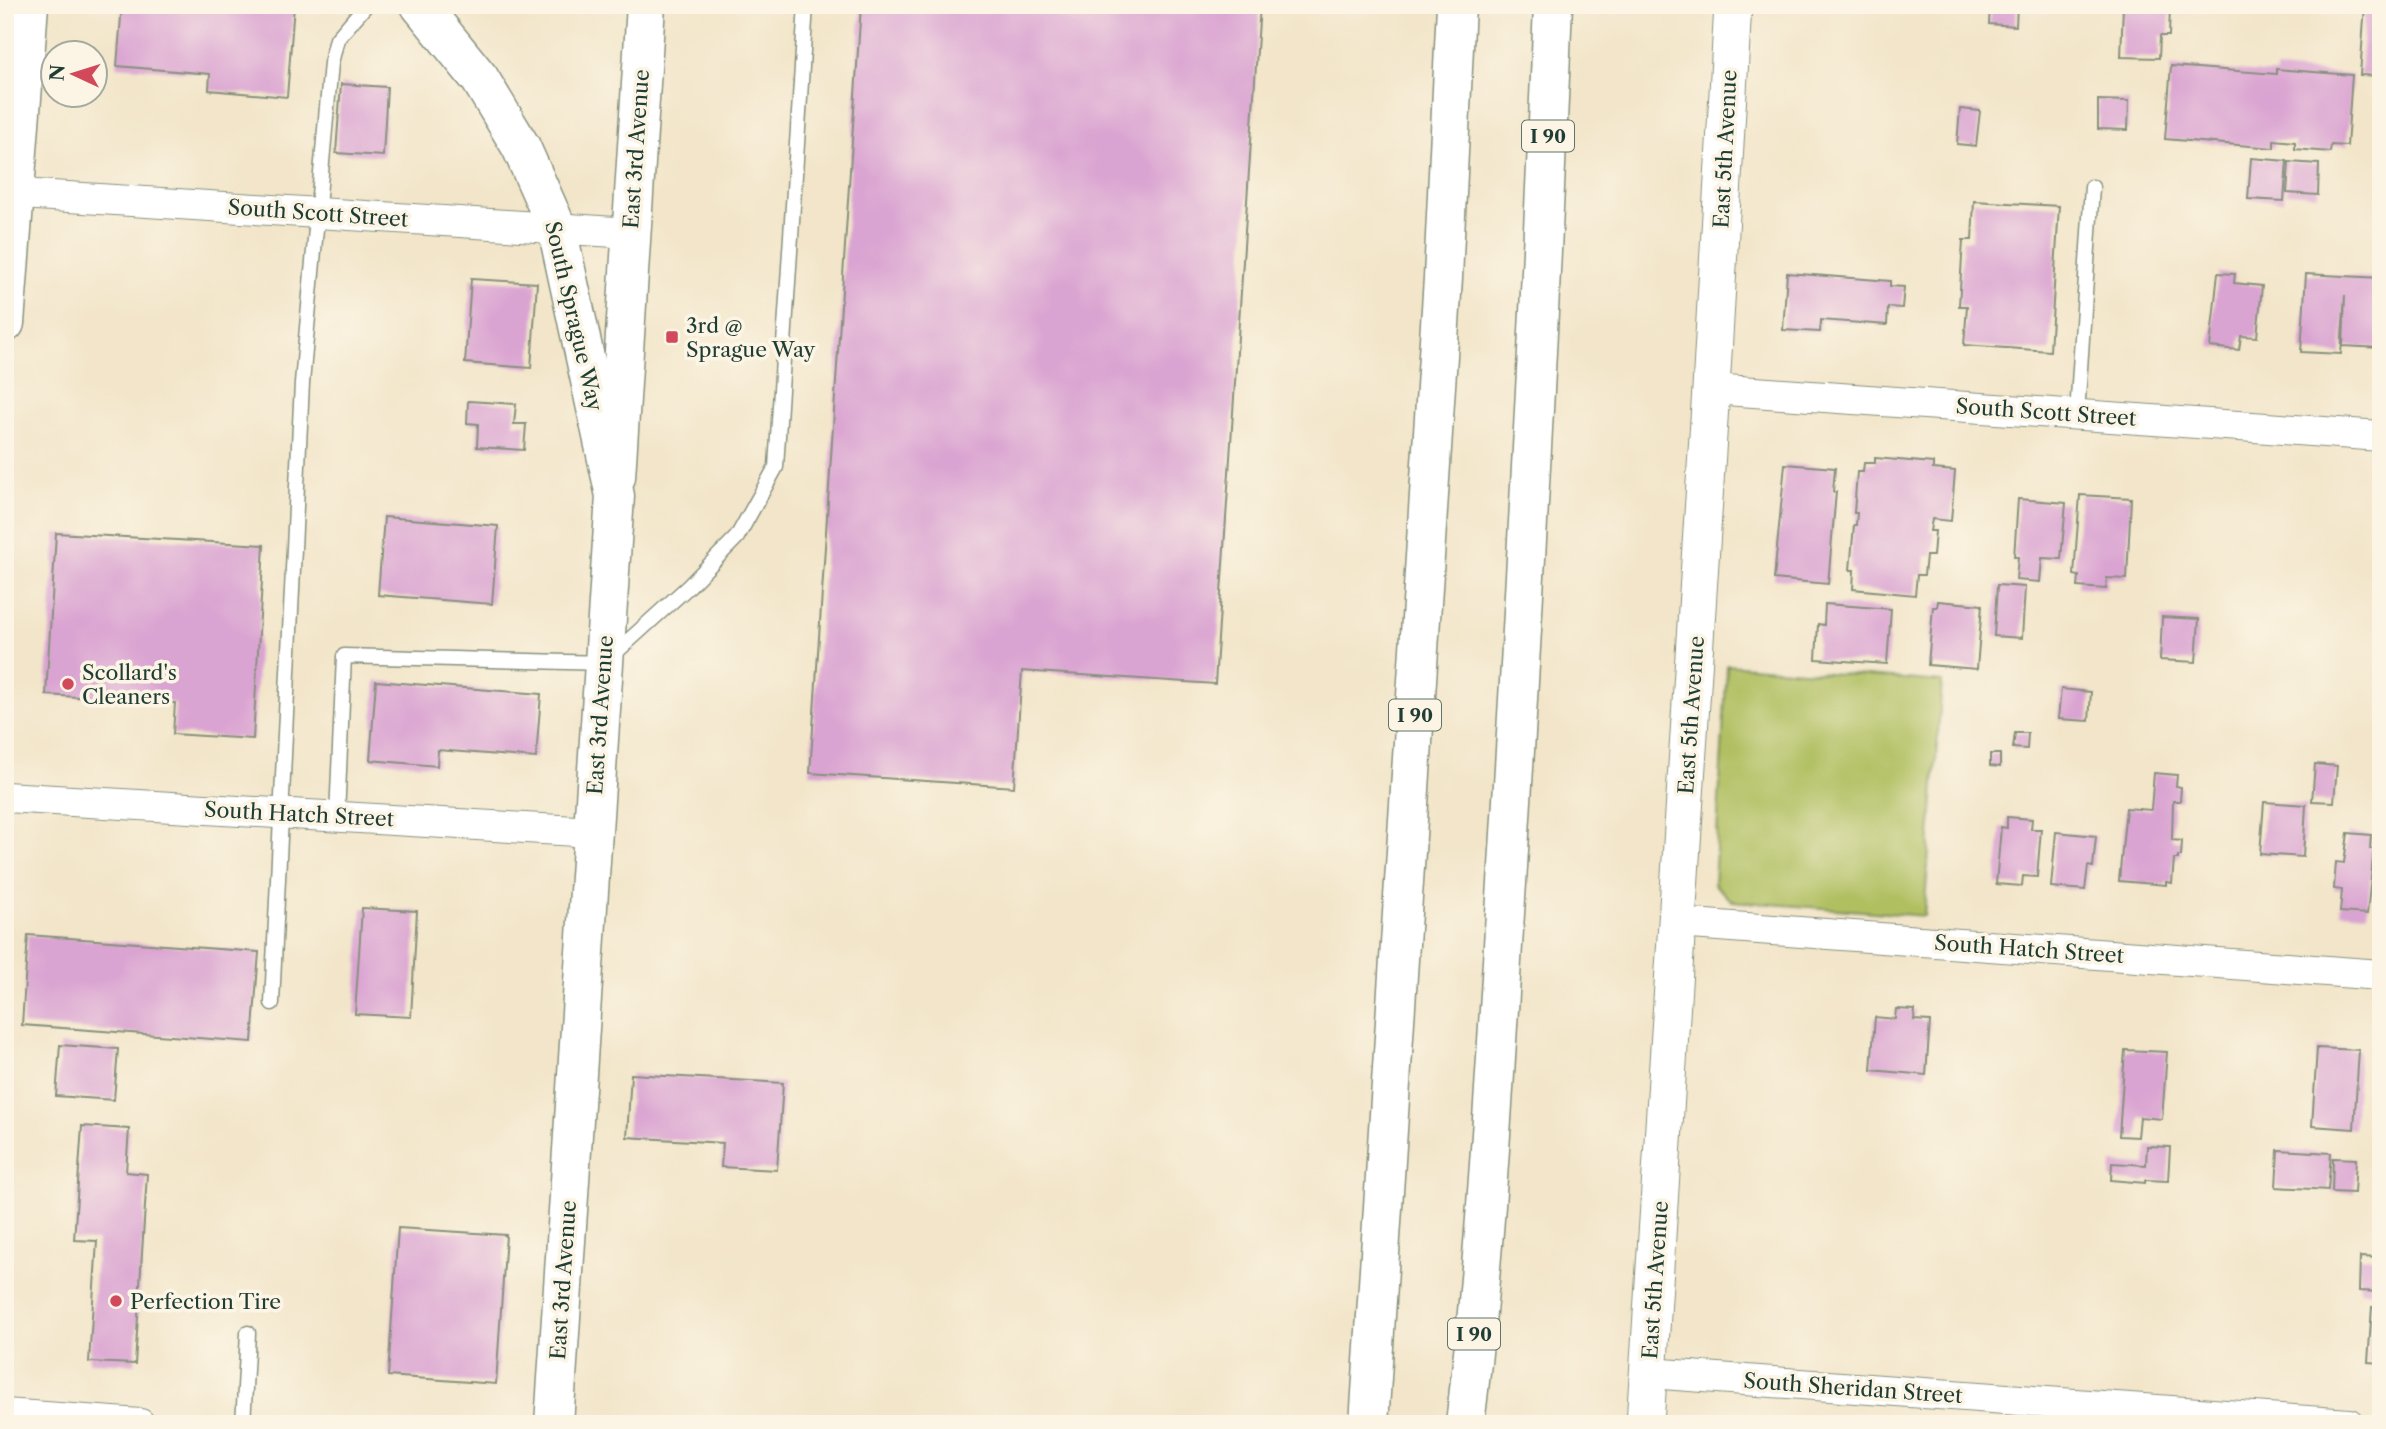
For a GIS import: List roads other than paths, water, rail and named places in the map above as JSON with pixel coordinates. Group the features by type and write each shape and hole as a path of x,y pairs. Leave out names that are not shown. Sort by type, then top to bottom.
{"main road":[{"path":"5,323 10,193 29,5"},
{"name":"South Sprague Way","path":"420,5 480,79 521,147 557,228 615,496"},
{"name":"East 3rd Avenue","path":"554,1424 646,5"},
{"path":"1443,278 1444,5"},
{"name":"I 90","path":"1369,1424 1443,278 1456,5"},
{"name":"I 90","path":"1465,1424 1484,1244 1517,718 1542,267 1553,5"},
{"path":"1542,267 1565,5"}],"street":[{"name":"East 5th Avenue","path":"1645,1424 1733,5"},
{"name":"South Scott Street","path":"10,193 631,233"},
{"name":"South Scott Street","path":"1711,389 2381,436"},
{"name":"South Hatch Street","path":"5,797 593,832"},
{"name":"South Hatch Street","path":"1678,923 2381,975"},
{"name":"South Sheridan Street","path":"1649,1373 2349,1424"},
{"path":"5,1414 140,1424"}],"lane":[{"path":"272,1003 302,383 334,47 347,26 366,5"},
{"path":"337,817 344,656 604,663 689,586 737,537 776,467 806,5"},
{"path":"2077,414 2092,187"},
{"path":"243,1424 248,1333"}],"place":[{"name":"3rd @ Sprague Way","path":"672,337"},
{"name":"Scollard's Cleaners","path":"68,684"},
{"name":"Perfection Tire","path":"116,1301"}]}
